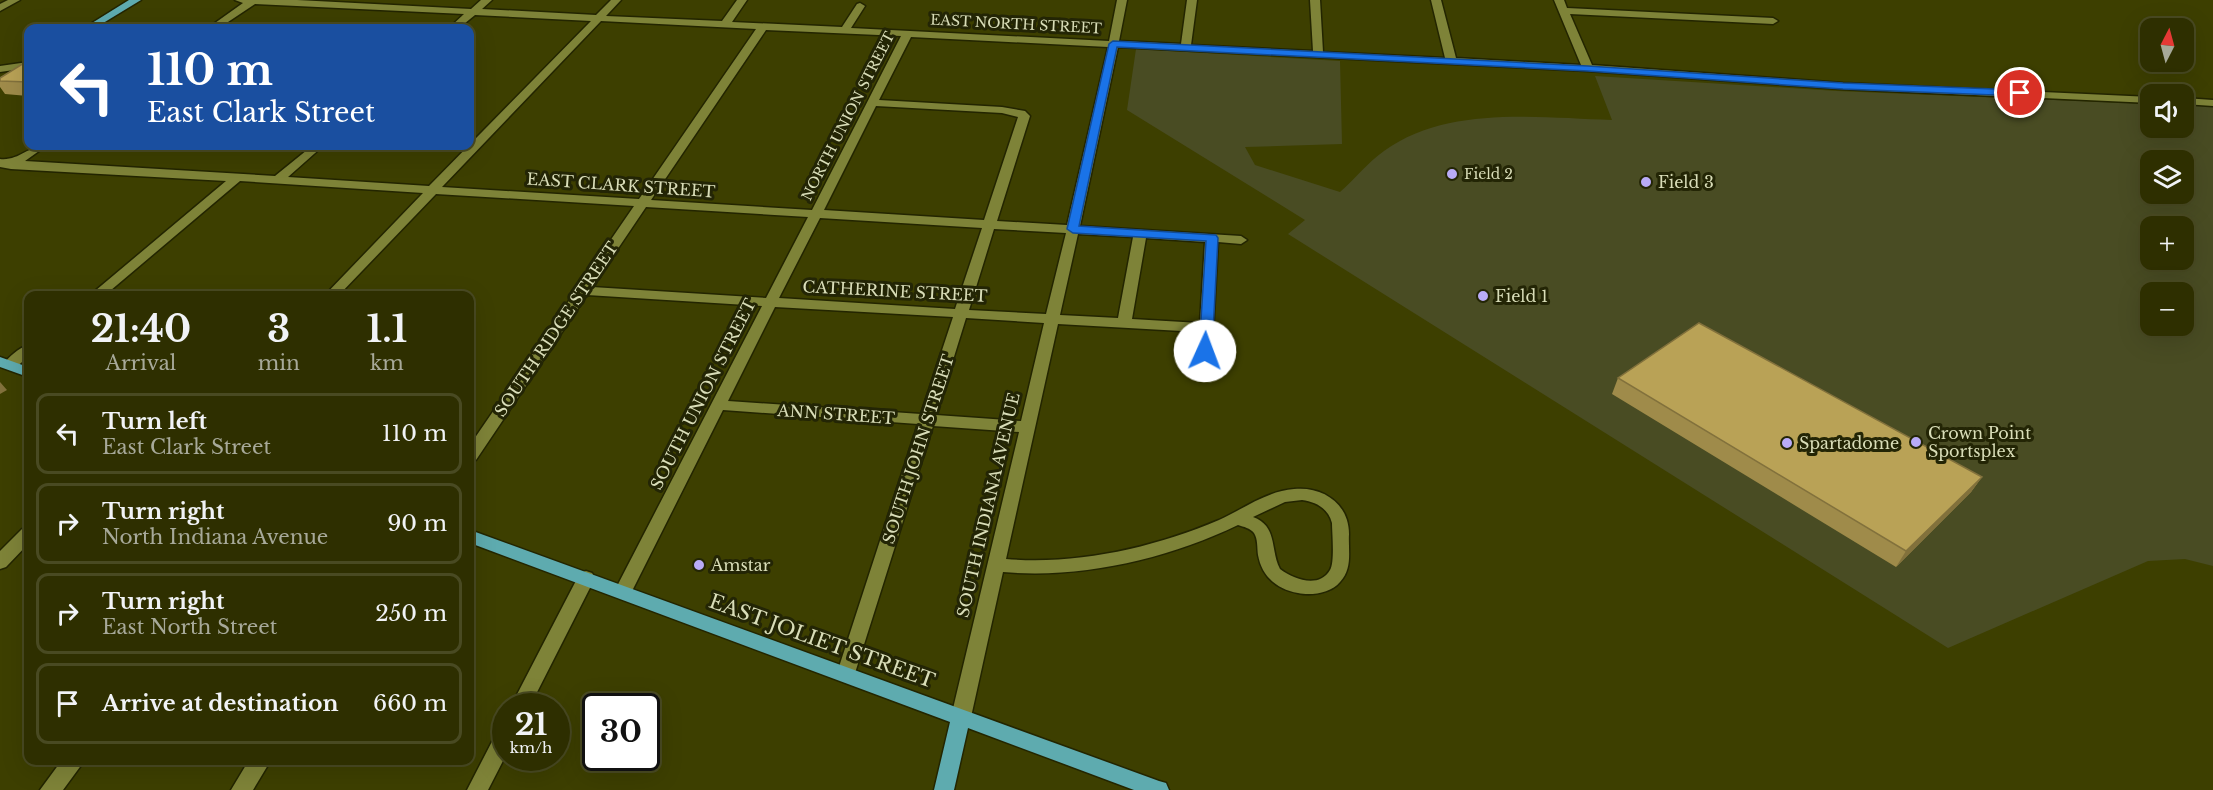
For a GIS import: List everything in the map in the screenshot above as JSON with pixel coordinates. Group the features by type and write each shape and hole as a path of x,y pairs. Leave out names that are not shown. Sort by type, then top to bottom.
{"main road":[{"path":"96,24 136,0"},
{"path":"0,83 23,73"},
{"path":"5,363 24,370"},
{"name":"EAST JOLIET STREET","path":"474,537 1159,790"},
{"name":"SOUTH INDIANA AVENUE","path":"944,790 961,717"}],"street":[{"path":"0,8 15,0"},
{"name":"EAST NORTH STREET","path":"240,0 351,3 598,18 1588,68 1831,85 2140,99"},
{"path":"219,24 254,0"},
{"path":"459,24 487,0"},
{"path":"474,147 616,0"},
{"path":"725,24 742,0"},
{"name":"SOUTH INDIANA AVENUE","path":"961,717 1073,229 1122,0"},
{"path":"1186,48 1192,0"},
{"path":"1315,0 1318,55"},
{"path":"1436,0 1451,61"},
{"path":"1559,0 1588,68"},
{"path":"845,30 860,6"},
{"path":"1564,11 1773,21"},
{"name":"SOUTH RIDGE STREET","path":"474,450 763,26"},
{"name":"NORTH UNION STREET","path":"816,213 908,33"},
{"path":"0,70 24,66"},
{"path":"0,70 23,73"},
{"path":"2194,102 2213,103"},
{"name":"SOUTH JOHN STREET","path":"846,673 1024,116 1021,113 873,103"},
{"path":"0,172 7,163 33,150"},
{"path":"278,180 313,150"},
{"path":"335,291 471,150"},
{"name":"EAST CLARK STREET","path":"7,163 1241,240"},
{"path":"101,291 238,177"},
{"name":"SOUTH UNION STREET","path":"622,592 816,213"},
{"path":"1124,323 1140,233"},
{"path":"1205,351 1212,238"},
{"name":"CATHERINE STREET","path":"583,291 1205,328"},
{"path":"5,363 24,352"},
{"name":"ANN STREET","path":"718,405 1027,427"},
{"path":"995,565 1047,568 1117,558 1178,541 1277,499 1297,493 1320,499 1337,512 1340,522 1340,569 1334,577 1318,587 1296,586 1282,581 1269,566 1263,533 1258,526 1236,518"},
{"path":"0,562 24,538"},
{"path":"527,693 586,578"},
{"path":"477,790 492,762"},
{"path":"50,790 71,765"},
{"path":"241,790 258,765"}],"green space":[{"name":"Crown Point Sportsplex","path":"1136,49 1340,61 1342,144 1245,147 1255,165 1340,192 1384,151 1409,136 1436,126 1465,120 1494,118 1612,120 1595,76 1837,91 2140,104 2140,138 2194,138 2194,106 2213,106 2213,566 2185,559 2148,561 1948,648 1288,234 1305,220 1127,110"}],"building":[{"path":"24,63 24,82 0,81 0,78"},
{"name":"Spartadome","path":"1699,323 1982,477 1906,551 1618,378"}],"place":[{"name":"Field 2","path":"1452,174"},
{"name":"Field 3","path":"1646,182"},
{"name":"Field 1","path":"1483,296"},
{"name":"Crown Point Sportsplex","path":"1916,442"},
{"name":"Spartadome","path":"1787,443"},
{"name":"Amstar","path":"699,565"}],"route":[{"path":"1205,351 1212,238 1073,229 1113,44 1588,68 1843,86 2020,93"}]}
